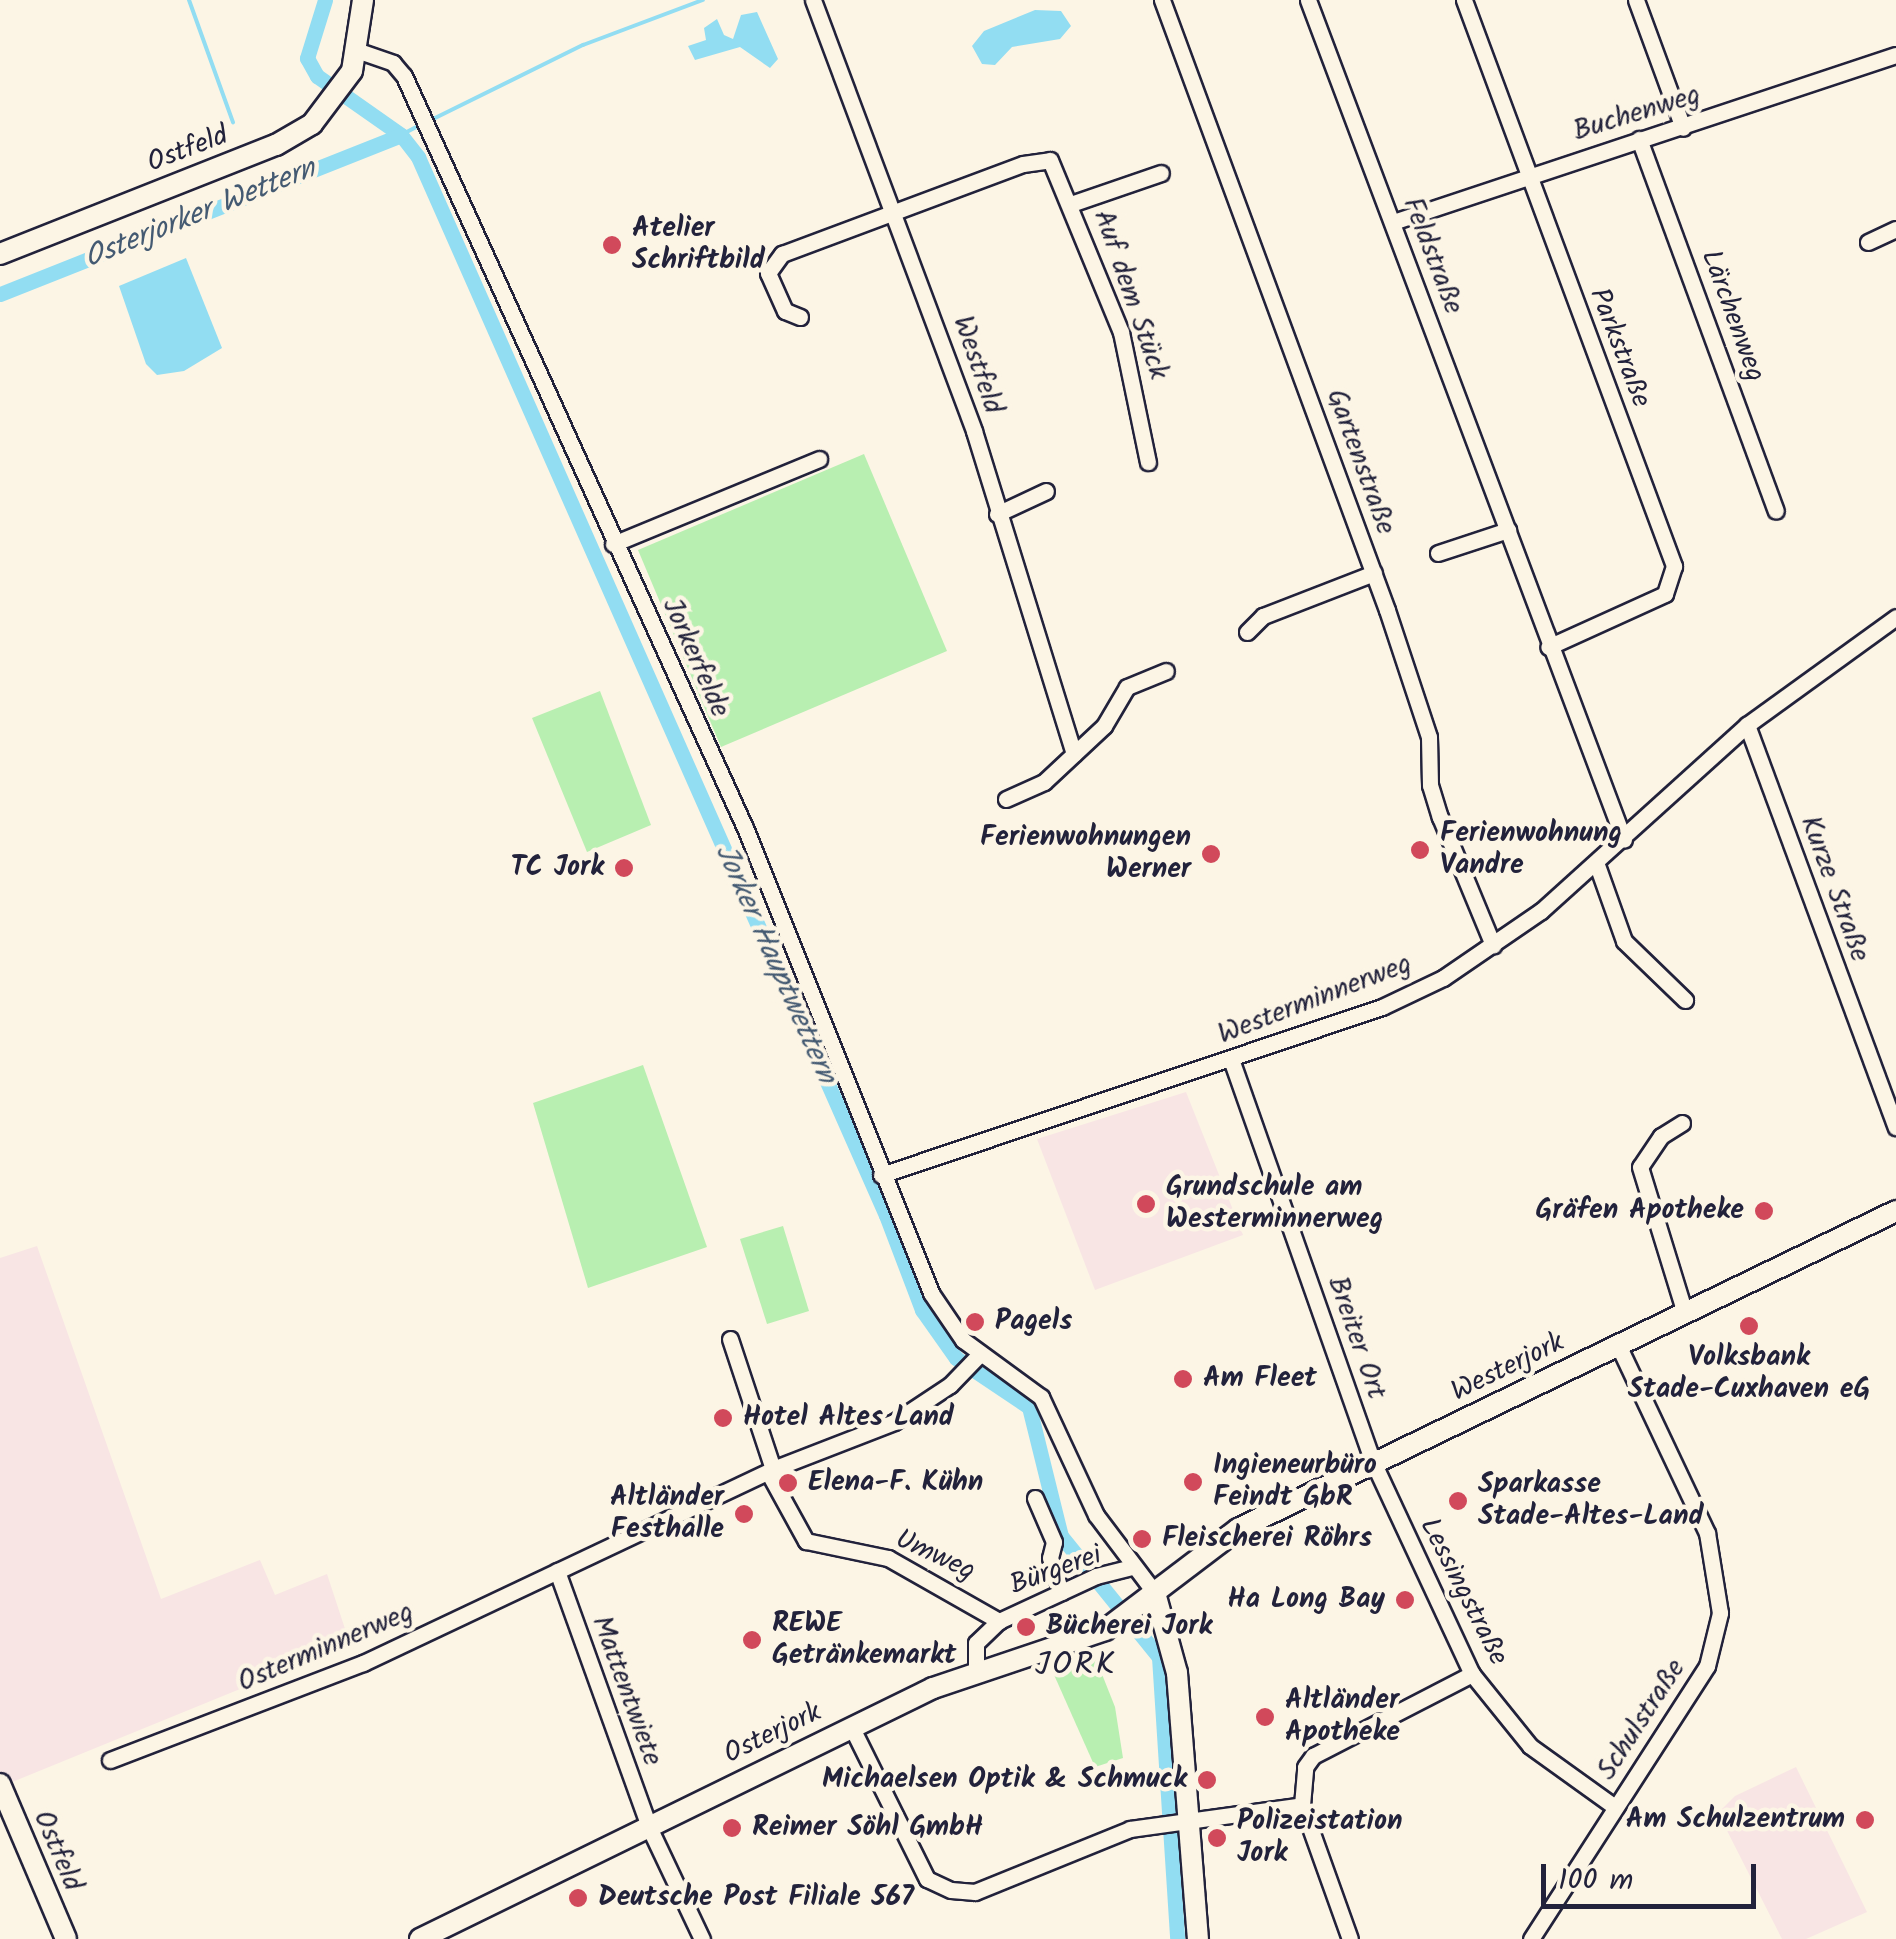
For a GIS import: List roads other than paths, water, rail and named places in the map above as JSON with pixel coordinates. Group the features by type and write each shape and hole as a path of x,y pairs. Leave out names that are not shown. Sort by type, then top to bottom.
{"main road":[{"path":"359,51 363,0"},
{"name":"Ostfeld","path":"0,254 276,145 331,106 348,80 359,51"},
{"name":"Westerjork","path":"1155,1593 1209,1545 1896,1211"},
{"path":"1155,1593 1177,1673 1172,1825 1198,1939"},
{"name":"Osterjork","path":"420,1939 850,1726 976,1672 1041,1655 1126,1617 1155,1593"},
{"name":"Ostfeld","path":"2,1793 66,1939"}],"street":[{"name":"Westfeld","path":"813,0 897,213 1074,754"},
{"name":"Gartenstraße","path":"1162,0 1374,573 1429,737 1430,785 1440,817 1494,945"},
{"name":"Feldstraße","path":"1308,0 1624,840"},
{"name":"Parkstraße","path":"1464,0 1674,566 1665,594 1548,646"},
{"path":"1636,0 1682,128"},
{"name":"Jorkerfelde","path":"359,51 393,63 404,76 746,830 931,1293 978,1358"},
{"name":"Buchenweg","path":"1393,222 1526,174 1682,128 1896,55"},
{"name":"Lärchenweg","path":"1639,139 1776,511"},
{"name":"Auf dem Stück","path":"897,213 1022,164 1050,160 1121,332 1148,462"},
{"name":"Auf dem Stück","path":"1071,204 1161,173"},
{"path":"800,316 785,311 768,273 782,254 897,213"},
{"path":"1868,242 1896,229"},
{"path":"613,544 819,459"},
{"path":"997,514 1046,491"},
{"path":"1438,553 1508,530"},
{"path":"1247,632 1263,616 1374,573"},
{"name":"Westerminnerweg","path":"882,1175 1382,1007 1494,945 1597,866 1746,725 1896,617"},
{"path":"1006,799 1044,782 1104,726 1127,687 1166,671"},
{"name":"Kurze Straße","path":"1746,725 1896,1127"},
{"path":"1597,866 1624,941 1684,1000"},
{"name":"Breiter Ort","path":"1231,1059 1374,1464"},
{"path":"1682,1122 1661,1136 1640,1168 1685,1313"},
{"path":"730,1340 771,1470"},
{"name":"Schulstraße","path":"1531,1939 1707,1666 1720,1613 1708,1532 1618,1345"},
{"path":"978,1358 1042,1397 1088,1499 1155,1593"},
{"name":"Osterminnerweg","path":"110,1760 348,1670 771,1470 894,1422 964,1373 978,1358"},
{"name":"Lessingstraße","path":"1374,1464 1472,1674 1530,1746 1616,1808"},
{"name":"Umweg","path":"771,1470 806,1542 888,1558 999,1621"},
{"path":"1035,1498 1054,1542 1050,1558 1060,1592"},
{"name":"Bürgerei","path":"976,1672 976,1644 999,1621 1091,1579 1133,1567"},
{"name":"Mattentwiete","path":"557,1570 649,1827 702,1939"},
{"path":"1350,1939 1302,1805 1305,1767 1313,1756 1472,1674"},
{"path":"850,1726 927,1878 950,1890 974,1892 1120,1832 1302,1805"}],"water":[{"path":"1035,10 1061,11 1071,26 1060,39 1012,47 995,65 982,64 972,46 984,31"},
{"path":"757,12 778,59 770,68 740,47 695,60 688,46 706,40 704,28 717,19 724,35 733,39 741,15"},
{"path":"186,258 222,348 184,371 157,375 146,364 119,286"}],"waterway":[{"path":"189,0 233,122"},
{"name":"Jorker Hauptwettern","path":"325,0 307,58 317,76 401,135 418,157 886,1215 922,1310 956,1358 1029,1407 1061,1536 1159,1657 1177,1939"},
{"path":"429,121 583,45 703,0"},
{"path":"401,135 420,125"},
{"name":"Osterjorker Wettern","path":"0,294 401,135"}],"place":[{"name":"Atelier Schriftbild","path":"612,245"},
{"name":"Ferienwohnung Vandre","path":"1420,850"},
{"name":"Ferienwohnungen Werner","path":"1211,854"},
{"name":"TC Jork","path":"624,868"},
{"name":"Grundschule am Westerminnerweg","path":"1146,1204"},
{"name":"Gräfen Apotheke","path":"1764,1211"},
{"name":"Pagels","path":"975,1322"},
{"name":"Volksbank Stade-Cuxhaven eG","path":"1749,1326"},
{"name":"Am Fleet","path":"1183,1379"},
{"name":"Hotel Altes Land","path":"723,1418"},
{"name":"Ingieneurbüro Feindt GbR","path":"1193,1482"},
{"name":"Elena-F. Kühn","path":"788,1483"},
{"name":"Sparkasse Stade-Altes-Land","path":"1458,1501"},
{"name":"Altländer Festhalle","path":"744,1514"},
{"name":"Fleischerei Röhrs","path":"1142,1539"},
{"name":"Ha Long Bay","path":"1405,1600"},
{"name":"Bücherei Jork","path":"1026,1627"},
{"name":"REWE Getränkemarkt","path":"752,1640"},
{"name":"Altländer Apotheke","path":"1265,1717"},
{"name":"Michaelsen Optik & Schmuck","path":"1207,1780"},
{"name":"Am Schulzentrum","path":"1865,1820"},
{"name":"Reimer Söhl GmbH","path":"732,1828"},
{"name":"Polizeistation Jork","path":"1217,1838"},
{"name":"Deutsche Post Filiale 567","path":"578,1898"}],"district":[{"name":"JORK","path":"1076,1666"}]}
